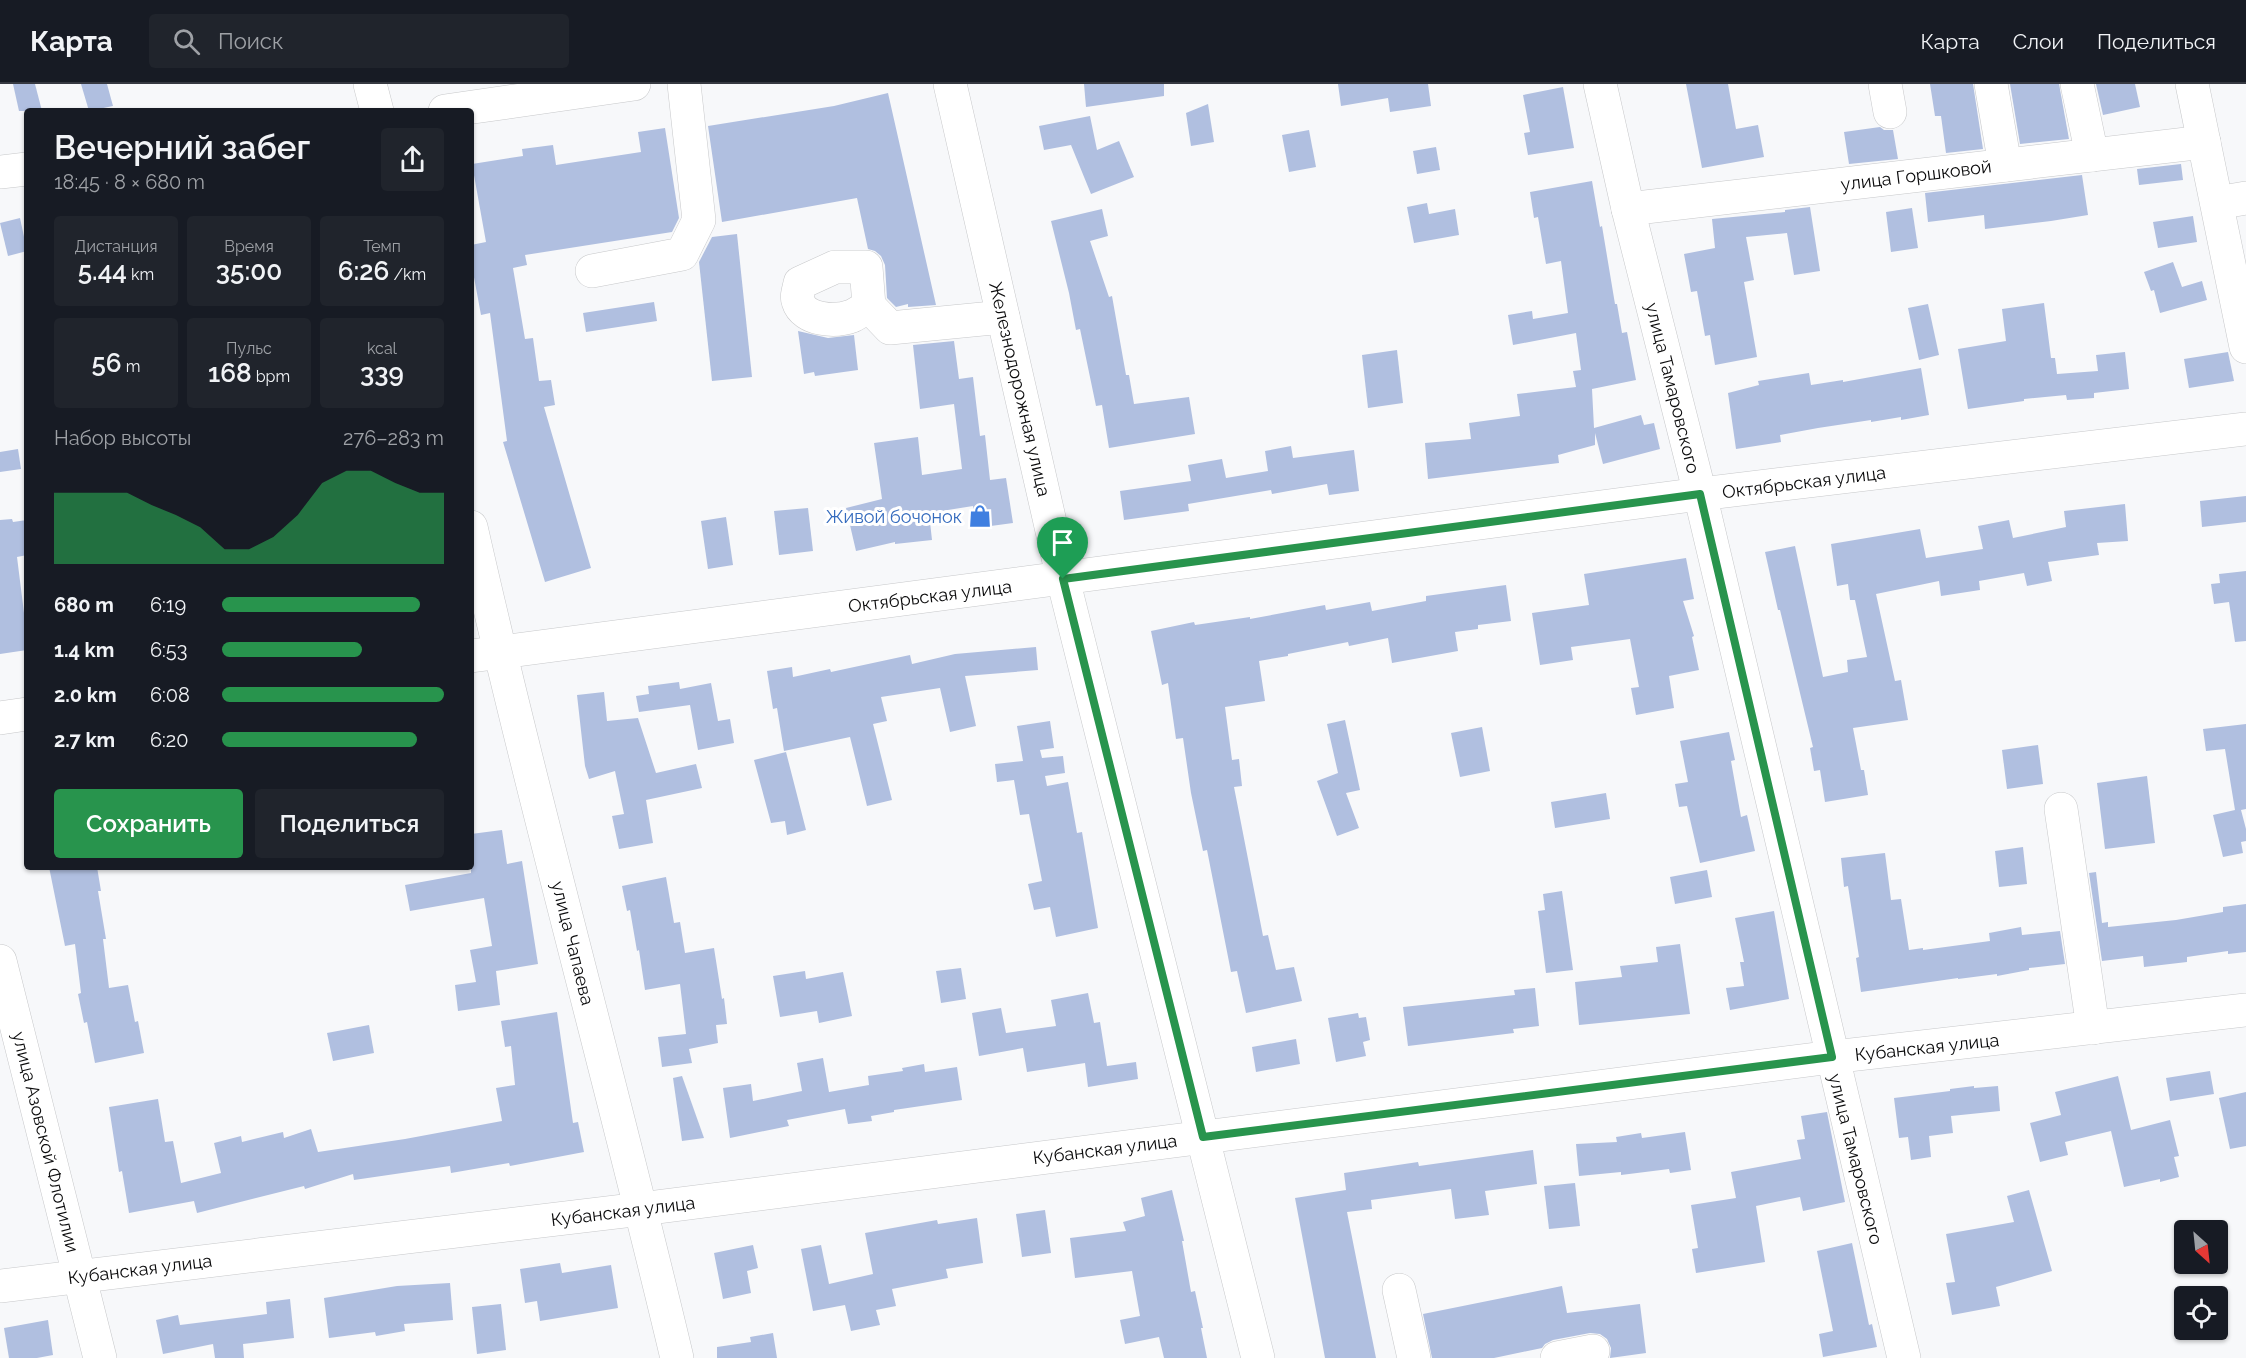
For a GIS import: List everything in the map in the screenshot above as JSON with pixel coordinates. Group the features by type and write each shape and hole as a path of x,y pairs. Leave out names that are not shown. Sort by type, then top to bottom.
{"street":[{"path":"370,84 376,108"},
{"path":"466,108 634,84"},
{"path":"592,270 682,254 699,220 684,84"},
{"name":"Железнодорожная улица","path":"950,84 1063,579 1258,1358"},
{"name":"улица Тамаровского","path":"1600,84 1628,209 1700,494 1904,1358"},
{"path":"1991,84 2004,165"},
{"path":"2077,84 2092,155"},
{"path":"2192,84 2204,142 2231,200 2246,347"},
{"name":"улица Горшковой","path":"1628,209 2204,142"},
{"path":"0,172 24,169"},
{"path":"869,306 890,328 1003,317"},
{"name":"Октябрьская улица","path":"485,655 1700,494 2246,429"},
{"name":"улица Чапаева","path":"474,554 485,655 641,1209 677,1358"},
{"path":"0,718 24,714"},
{"path":"2061,809 2093,1028"},
{"name":"улица Азовской Флотилии","path":"0,961 100,1358"},
{"name":"Кубанская улица","path":"0,1286 641,1209 1832,1057 2246,1010"},
{"path":"1399,1290 1414,1358"},
{"path":"1557,1358 1593,1351"}],"building":[{"path":"13,84 35,84 41,108 24,108 24,111 19,111"},
{"path":"81,84 107,84 113,106 88,108"},
{"path":"1084,84 1164,84 1164,96 1086,107"},
{"path":"1338,84 1428,84 1431,106 1390,112 1388,98 1341,106"},
{"path":"1686,84 1728,84 1736,129 1758,125 1764,157 1702,168"},
{"path":"1930,84 1973,84 1983,149 1946,153 1941,116 1935,116"},
{"path":"2010,84 2059,84 2069,139 2020,144"},
{"path":"2096,84 2135,84 2140,107 2103,115"},
{"path":"1563,87 1574,148 1528,155 1524,133 1530,132 1523,95"},
{"path":"888,93 936,305 908,307 908,304 896,307 887,298 885,265 881,256 868,249 857,198 722,222 708,126 834,106"},
{"path":"1208,104 1214,142 1191,146 1186,113"},
{"path":"1090,116 1097,150 1119,141 1134,177 1091,194 1071,145 1044,150 1039,126"},
{"path":"1880,127 1884,130 1893,130 1898,159 1849,164 1844,132"},
{"path":"665,128 679,218 672,232 525,255 527,265 513,268 525,339 533,338 539,381 551,380 555,405 544,407 591,568 545,582 503,442 507,441 490,313 481,315 474,277 474,244 486,242 474,164 523,156 522,149 553,145 556,165 641,152 638,132"},
{"path":"1309,130 1316,167 1289,172 1282,135"},
{"path":"1436,147 1440,170 1417,174 1413,151"},
{"path":"2181,164 2183,180 2139,185 2137,169"},
{"path":"2082,175 2088,215 1985,229 1984,215 1928,222 1925,193"},
{"path":"1592,181 1615,304 1617,304 1622,333 1627,332 1636,380 1592,389 1594,428 1641,415 1644,425 1654,423 1660,449 1603,464 1595,433 1595,445 1558,455 1559,463 1428,479 1425,443 1471,439 1469,423 1520,416 1517,394 1576,387 1573,371 1581,370 1576,333 1513,345 1508,315 1532,311 1533,319 1568,313 1561,261 1546,264 1538,217 1534,218 1530,192"},
{"path":"1427,203 1429,214 1455,209 1459,235 1414,243 1407,207"},
{"path":"1810,207 1820,271 1794,275 1787,233 1746,237 1754,280 1744,282 1757,357 1715,365 1710,335 1705,336 1697,291 1691,292 1684,254 1715,248 1712,219 1785,212 1785,210"},
{"path":"1912,208 1918,248 1891,252 1886,212"},
{"path":"1102,209 1108,236 1090,241 1109,297 1112,296 1126,375 1129,375 1134,404 1189,397 1195,434 1109,448 1102,405 1096,406 1080,329 1076,330 1051,221"},
{"path":"2193,216 2197,242 2158,248 2153,222"},
{"path":"20,218 24,252 8,256 0,223"},
{"path":"737,234 752,377 712,381 699,262 712,237"},
{"path":"2173,262 2182,287 2202,281 2207,300 2160,313 2154,290 2151,291 2144,272"},
{"path":"654,302 657,321 586,332 583,313"},
{"path":"2044,303 2051,358 2055,358 2057,374 2098,371 2096,355 2125,352 2129,389 2094,393 2094,398 2067,400 2066,395 2024,399 2024,401 1968,409 1958,349 2006,341 2002,309"},
{"path":"1928,304 1939,355 1919,360 1908,308"},
{"path":"798,331 828,338 854,335 858,370 815,376 814,372 804,374"},
{"path":"954,341 959,379 973,377 980,436 985,435 990,480 1006,478 1013,523 976,528 973,506 929,513 932,540 895,544 895,542 856,551 846,508 882,499 874,443 918,437 922,475 962,469 954,404 920,409 913,345"},
{"path":"1397,350 1403,403 1368,408 1362,355"},
{"path":"2228,352 2234,381 2189,388 2184,359"},
{"path":"1921,368 1929,415 1818,428 1780,435 1781,442 1736,449 1728,393 1759,385 1758,381 1809,373 1811,385 1843,380 1843,382"},
{"path":"1291,446 1293,458 1354,450 1359,491 1329,495 1327,484 1272,494 1271,490 1188,504 1189,511 1124,520 1120,491 1191,481 1188,465 1222,459 1226,478 1268,471 1265,451"},
{"path":"18,449 21,469 0,472 0,452"},
{"path":"2246,496 2246,522 2202,527 2200,501"},
{"path":"2125,504 2128,541 2097,543 2099,555 2048,562 2052,581 2027,586 2024,573 1979,581 1980,590 1941,596 1939,581 1876,594 1895,681 1901,680 1908,720 1853,728 1868,795 1825,802 1820,770 1814,771 1810,748 1813,747 1765,552 1795,546 1823,677 1848,672 1847,660 1867,657 1855,600 1850,600 1848,584 1837,586 1831,544 1920,529 1926,558 1983,549 1978,526 2009,520 2013,538 2066,527 2064,511"},
{"path":"808,508 813,551 779,555 774,511"},
{"path":"726,517 733,565 708,569 701,521"},
{"path":"0,520 24,520 24,556 17,557 24,613 24,650 0,654"},
{"path":"1686,558 1694,599 1683,601 1694,636 1692,637 1699,670 1669,676 1674,708 1636,715 1631,688 1639,687 1630,639 1571,647 1573,660 1540,665 1532,613 1589,605 1584,574"},
{"path":"2246,571 2246,641 2235,642 2229,602 2214,604 2211,584 2220,583 2219,574"},
{"path":"1506,585 1511,621 1478,625 1478,629 1455,632 1458,651 1392,663 1388,638 1349,646 1348,642 1288,654 1288,656 1259,661 1265,701 1225,707 1232,760 1239,759 1242,786 1234,787 1263,936 1268,935 1276,970 1294,967 1302,1001 1246,1013 1237,971 1231,972 1207,850 1203,851 1183,738 1176,739 1168,683 1162,685 1151,631 1194,622 1195,625 1250,617 1250,619 1325,605 1326,610 1370,602 1372,611 1426,601 1426,596"},
{"path":"1036,647 1038,670 965,676 976,726 950,732 940,688 881,697 887,721 873,724 892,800 867,806 850,737 784,751 777,708 773,709 767,671 792,667 793,677 830,669 831,672 910,655 912,664 955,654"},
{"path":"679,682 680,689 711,683 718,721 730,719 734,743 698,750 690,705 639,712 636,696 649,694 648,686"},
{"path":"604,692 607,721 638,718 656,773 696,764 702,788 646,800 653,843 619,849 612,816 624,814 615,771 589,779 585,766 577,695"},
{"path":"1345,720 1360,790 1346,793 1359,828 1337,836 1317,781 1338,773 1327,724"},
{"path":"1050,721 1054,748 1040,750 1042,758 1063,756 1065,773 1045,776 1047,786 1068,782 1077,833 1082,832 1098,928 1056,937 1050,907 1034,910 1028,884 1042,881 1029,814 1020,815 1014,780 997,782 995,764 1023,761 1017,726"},
{"path":"2246,724 2246,809 2241,810 2246,829 2246,841 2241,842 2243,853 2223,857 2213,815 2235,810 2225,749 2206,751 2203,729"},
{"path":"1482,727 1490,771 1460,777 1451,733"},
{"path":"1729,732 1735,760 1731,761 1741,817 1747,815 1755,851 1700,863 1687,806 1679,807 1675,784 1688,782 1680,741"},
{"path":"2038,745 2043,784 2007,789 2002,750"},
{"path":"786,752 806,830 787,835 785,821 771,823 754,760"},
{"path":"2147,776 2155,843 2105,849 2097,783"},
{"path":"1606,793 1610,819 1555,828 1551,802"},
{"path":"502,830 507,864 522,861 538,964 496,971 500,1005 458,1011 455,985 476,982 470,950 492,946 484,898 410,911 405,885 471,873 471,870 474,870 474,834"},
{"path":"2023,847 2027,884 1999,887 1995,851"},
{"path":"1885,853 1891,900 1901,899 1909,950 1990,941 1989,933 2021,927 2022,935 2060,931 2065,964 2029,968 2029,970 1997,976 1997,974 1958,978 1861,992 1856,958 1859,957 1848,886 1844,887 1841,858"},
{"path":"50,870 98,870 109,988 128,985 144,1053 95,1063 87,1022 84,1023 78,994 81,993 75,944 65,946"},
{"path":"1707,870 1712,897 1675,904 1670,877"},
{"path":"2096,872 2102,923 2108,922 2108,927 2176,920 2223,912 2223,907 2246,904 2246,952 2228,954 2228,951 2187,957 2187,962 2144,967 2143,956 2102,961 2089,873"},
{"path":"666,877 674,923 680,922 685,953 714,948 727,1024 716,1025 718,1043 689,1049 692,1063 662,1067 658,1037 686,1034 680,984 645,990 639,950 637,951 630,910 627,911 622,886"},
{"path":"1562,891 1573,970 1546,973 1538,911 1545,910 1543,894"},
{"path":"1774,911 1789,999 1730,1010 1726,988 1744,986 1740,962 1744,962 1735,918"},
{"path":"1680,944 1690,1014 1579,1025 1575,982 1622,977 1620,966 1658,962 1656,947"},
{"path":"961,968 966,999 941,1003 936,971"},
{"path":"805,971 806,979 843,972 852,1016 819,1023 817,1011 780,1017 773,976"},
{"path":"1535,988 1539,1026 1513,1029 1514,1033 1408,1046 1403,1007 1515,995 1514,990"},
{"path":"1088,993 1094,1023 1100,1022 1107,1066 1136,1062 1138,1079 1088,1087 1085,1063 1027,1072 1023,1048 979,1056 972,1013 1001,1008 1006,1033 1056,1026 1051,1000"},
{"path":"557,1012 573,1123 578,1122 584,1152 510,1166 509,1163 451,1173 450,1166 354,1180 353,1174 305,1189 304,1186 197,1213 194,1201 129,1213 122,1171 119,1172 109,1107 158,1099 165,1142 173,1141 181,1183 221,1173 214,1143 241,1136 242,1142 283,1132 284,1138 311,1129 318,1152 502,1121 496,1088 515,1085 511,1046 505,1047 501,1021"},
{"path":"1358,1013 1359,1018 1366,1017 1370,1040 1363,1042 1366,1056 1336,1062 1328,1018"},
{"path":"369,1025 374,1053 333,1061 327,1033"},
{"path":"1296,1039 1300,1064 1256,1072 1252,1047"},
{"path":"823,1058 829,1092 869,1085 868,1076 903,1071 902,1068 924,1064 925,1072 957,1067 962,1100 894,1110 894,1112 871,1116 872,1121 848,1124 845,1109 787,1120 789,1126 730,1138 723,1088 751,1084 753,1101 802,1091 797,1063"},
{"path":"2210,1071 2214,1094 2170,1101 2166,1078"},
{"path":"682,1076 704,1138 682,1141 673,1078"},
{"path":"2118,1076 2131,1130 2170,1120 2179,1156 2174,1157 2179,1177 2124,1187 2111,1131 2065,1142 2068,1155 2040,1162 2030,1123 2061,1115 2055,1092"},
{"path":"1974,1086 1974,1088 1998,1086 2000,1111 1951,1116 1953,1133 1929,1136 1931,1157 1911,1160 1908,1137 1899,1138 1894,1098"},
{"path":"2246,1092 2246,1146 2230,1149 2219,1098"},
{"path":"1827,1112 1845,1202 1803,1211 1800,1197 1756,1206 1765,1262 1696,1273 1692,1249 1698,1248 1691,1205 1736,1198 1731,1172 1801,1159 1797,1140 1805,1139 1801,1116"},
{"path":"1685,1132 1691,1170 1670,1173 1669,1169 1621,1175 1621,1172 1579,1176 1576,1144 1617,1142 1616,1137 1641,1133 1642,1138"},
{"path":"1533,1150 1537,1184 1485,1191 1489,1215 1455,1219 1451,1189 1371,1200 1372,1209 1347,1212 1376,1358 1325,1358 1295,1198 1346,1190 1344,1173 1418,1162 1419,1166"},
{"path":"1575,1183 1580,1226 1549,1229 1544,1186"},
{"path":"1172,1190 1184,1241 1182,1241 1191,1292 1195,1291 1203,1328 1201,1328 1207,1358 1164,1358 1159,1337 1125,1344 1120,1320 1140,1316 1132,1271 1075,1278 1070,1238 1126,1231 1123,1222 1145,1216 1141,1198"},
{"path":"2029,1190 2052,1271 1996,1287 2000,1306 1952,1315 1946,1283 1955,1282 1946,1234 2014,1222 2007,1196"},
{"path":"1045,1210 1051,1253 1022,1257 1016,1214"},
{"path":"977,1218 983,1263 946,1269 948,1278 892,1289 896,1306 876,1310 880,1325 851,1331 845,1305 813,1311 801,1249 821,1245 829,1284 873,1274 865,1233 937,1220 938,1224"},
{"path":"1852,1243 1869,1325 1872,1324 1877,1347 1823,1357 1819,1334 1833,1331 1817,1251"},
{"path":"753,1245 758,1268 747,1271 751,1293 723,1299 714,1253"},
{"path":"560,1263 562,1273 611,1265 618,1308 540,1321 537,1301 525,1303 520,1269"},
{"path":"450,1283 453,1320 404,1324 405,1331 376,1336 375,1332 329,1338 324,1298 397,1286"},
{"path":"1562,1286 1567,1313 1640,1304 1646,1353 1610,1358 1611,1348 1607,1339 1600,1334 1590,1333 1553,1340 1542,1348 1494,1358 1432,1358 1423,1314"},
{"path":"290,1299 294,1338 243,1344 244,1358 215,1358 213,1344 163,1354 156,1320 178,1315 180,1325 267,1314 266,1302"},
{"path":"501,1304 506,1350 477,1354 472,1307"},
{"path":"48,1320 53,1355 37,1358 9,1358 4,1328"},
{"path":"773,1333 777,1358 717,1358 717,1347 751,1342 750,1337"}],"place":[{"name":"Живой бочонок","path":"980,516"}],"route":[{"path":"1700,494 1832,1057 1203,1137 1063,579 1700,494"}]}
